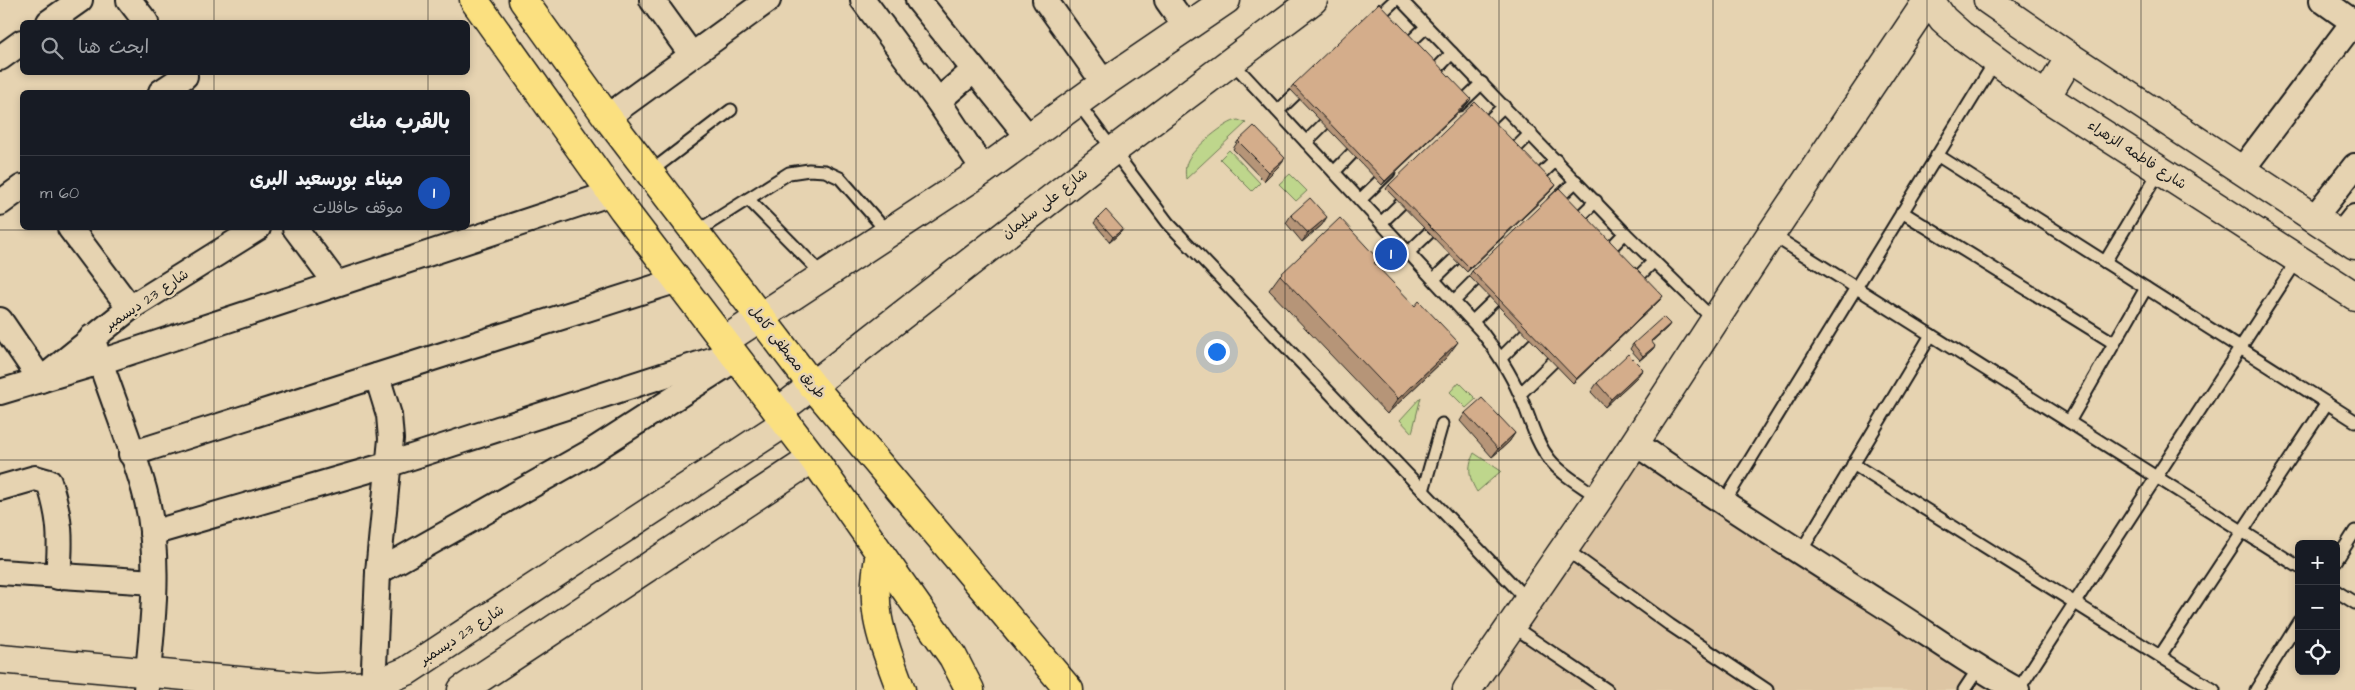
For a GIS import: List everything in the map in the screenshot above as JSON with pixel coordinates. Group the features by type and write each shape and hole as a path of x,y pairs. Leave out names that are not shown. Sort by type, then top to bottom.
{"main road":[{"path":"474,0 612,193 813,458 953,657 970,690"},
{"name":"طريق مصطفى كامل","path":"523,0 607,117 812,385 1069,690"},
{"path":"880,554 874,593 875,608 882,639 901,690"}],"street":[{"path":"52,20 80,0"},
{"path":"129,0 144,20"},
{"path":"652,0 691,54"},
{"path":"607,117 691,54 768,0"},
{"path":"863,0 938,102 984,170"},
{"path":"918,0 973,71 1029,138"},
{"path":"1045,0 1104,83"},
{"path":"1168,0 1187,28"},
{"path":"378,572 589,453 731,351 760,317 984,170 1104,83 1226,0"},
{"name":"شارع على سليمان","path":"782,417 812,385 1114,150 1314,0"},
{"path":"1467,690 1599,498 1716,322 1771,234 1929,0"},
{"name":"شارع فاطمه الزهراء","path":"1929,0 1942,19 1960,35 2046,96 2355,296"},
{"path":"1988,0 2240,171 2314,218 2350,232"},
{"path":"2240,171 2354,21 2322,0"},
{"path":"0,58 20,43"},
{"path":"2046,96 2070,57"},
{"path":"938,102 973,71"},
{"path":"166,90 188,80"},
{"path":"2314,218 2355,166"},
{"path":"0,203 20,188"},
{"path":"0,392 100,362 612,193"},
{"path":"72,230 130,308"},
{"name":"شارع 23 ديسمبر","path":"41,380 130,308 255,230"},
{"path":"296,230 336,283"},
{"path":"131,454 678,280"},
{"path":"0,320 41,380"},
{"path":"92,337 144,489 152,533 154,582 147,682"},
{"path":"152,533 390,464 731,351"},
{"path":"373,688 378,572 384,499 390,464 388,415 377,376"},
{"name":"شارع 23 ديسمبر","path":"0,659 147,682 315,688 373,688 406,671 782,417"},
{"path":"1635,443 1723,504 1800,552 1978,669 2018,690"},
{"path":"462,690 813,458"},
{"path":"0,488 35,478 50,482 61,530 58,577"},
{"path":"0,572 154,582"}],"lane":[{"path":"1366,28 1395,0"},
{"path":"1400,0 1531,133 1625,233 1716,322"},
{"path":"1393,59 1426,27"},
{"path":"1419,86 1452,53"},
{"path":"1723,504 1996,60"},
{"path":"1232,62 1473,321 1501,358 1520,394 1533,430 1551,461 1599,498"},
{"path":"1278,111 1317,74"},
{"path":"1448,115 1482,83"},
{"path":"1077,102 1168,223 1528,601"},
{"path":"1306,142 1346,104"},
{"path":"1470,138 1504,106"},
{"path":"650,172 731,110"},
{"path":"1334,172 1373,132"},
{"path":"1497,166 1531,133"},
{"path":"1937,155 2355,421"},
{"path":"1523,192 1556,160"},
{"path":"1360,200 1401,161"},
{"path":"696,232 788,174 809,170 825,171 840,178 888,234"},
{"path":"2105,262 2160,170"},
{"path":"1543,213 1576,180"},
{"path":"1381,223 1416,190"},
{"path":"748,199 824,276"},
{"path":"1563,233 1596,201"},
{"path":"1902,212 2114,343"},
{"path":"1408,252 1443,218"},
{"path":"1593,265 1625,233"},
{"path":"1771,234 2295,565"},
{"path":"1434,280 1476,238"},
{"path":"1454,301 1496,259"},
{"path":"2018,690 2298,259"},
{"path":"1622,294 1654,261"},
{"path":"1473,321 1516,279"},
{"path":"2069,422 2146,288"},
{"path":"1501,358 1541,317"},
{"path":"1800,552 1931,335"},
{"path":"1520,394 1568,346"},
{"path":"2160,656 2327,403"},
{"path":"1424,491 1442,424"},
{"path":"1853,464 2214,690"},
{"path":"2340,554 2355,530"},
{"path":"1564,548 1670,625 1767,690"},
{"path":"2340,594 2355,603"},
{"path":"1511,625 1603,689"},
{"path":"2256,690 2295,627"},
{"path":"1964,690 1978,669"}],"shaded area":[{"path":"1639,455 2012,690 1480,690"}],"green space":[{"path":"1238,120 1246,123 1186,179 1187,162 1196,149 1218,130"},
{"path":"1229,150 1260,183 1252,191 1220,159"},
{"path":"1290,174 1307,191 1296,201 1279,184"},
{"path":"1459,382 1476,399 1466,408 1450,392"},
{"path":"1421,397 1412,433 1400,420"},
{"path":"1474,453 1501,471 1477,492 1470,473 1470,463"}],"building":[{"path":"1379,3 1471,99 1385,181 1293,85"},
{"path":"1475,102 1556,185 1470,268 1389,185"},
{"path":"1254,126 1285,158 1269,172 1238,141"},
{"path":"1559,188 1663,296 1576,379 1472,271"},
{"path":"1310,198 1327,217 1308,233 1291,215"},
{"path":"1106,210 1123,229 1113,237 1097,219"},
{"path":"1340,218 1378,259 1374,263 1415,306 1419,301 1458,342 1398,399 1280,275"},
{"path":"1663,317 1670,324 1651,341 1655,346 1643,356 1633,344"},
{"path":"1628,354 1643,369 1611,399 1597,383"},
{"path":"1482,398 1515,433 1498,449 1465,413"}],"place":[{"name":"ميناء بورسعيد البرى","path":"1391,254"}]}
